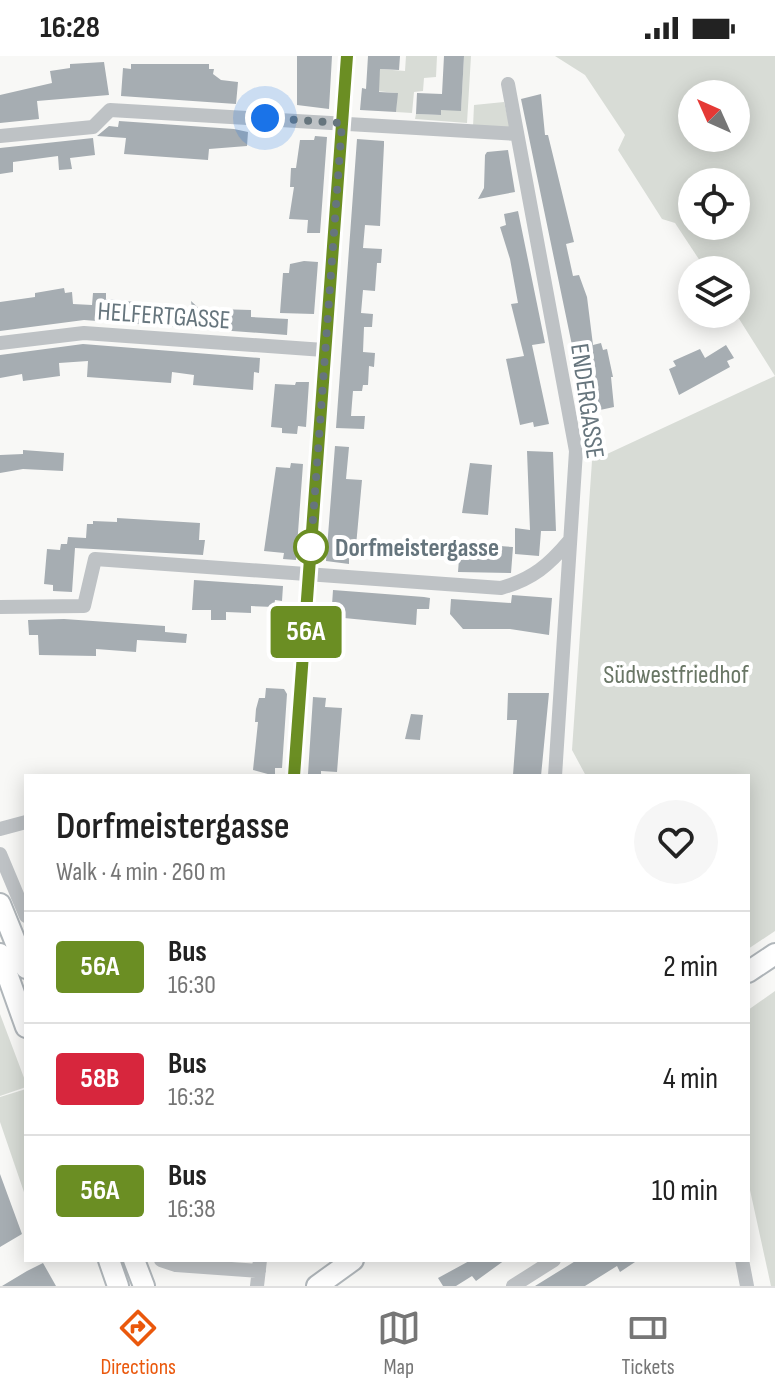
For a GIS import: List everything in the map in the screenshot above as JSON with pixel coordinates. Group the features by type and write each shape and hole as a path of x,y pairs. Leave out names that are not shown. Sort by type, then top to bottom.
{"main road":[{"path":"0,904 24,963"},
{"path":"0,954 24,1021"},
{"path":"750,971 775,954"},
{"path":"110,1262 118,1286"},
{"path":"135,1262 144,1286"},
{"path":"317,1286 350,1262"}],"street":[{"path":"294,774 347,56"},
{"name":"ENDERGASSE","path":"508,84 576,451 555,774"},
{"path":"0,136 93,127 110,110 517,134"},
{"name":"HELFERTGASSE","path":"0,343 84,333 324,350"},
{"path":"0,607 84,606 95,559 501,588 522,582 547,568 570,540"},
{"path":"0,829 24,823"},
{"path":"0,854 24,911"},
{"path":"167,1262 259,1272"},
{"path":"513,1286 551,1262"},
{"path":"742,1262 747,1286"}],"green space":[{"path":"406,56 437,56 436,77 424,78 423,91 414,92 412,113 396,112 397,93 376,91 380,69 405,71"},
{"path":"464,56 471,56 467,123 415,119 416,114 440,115 441,110 461,110"},
{"path":"555,56 775,56 775,376 745,328 750,328 750,256 697,256 686,240 750,240 750,168 678,168 678,228 675,223 662,219 618,150 625,135 585,75"},
{"path":"504,102 510,127 473,127 474,105"},
{"name":"Südwestfriedhof","path":"775,376 775,931 750,948 750,774 585,774 572,750 592,461"},
{"path":"775,991 775,1286 771,1286 750,1190 750,1009"},
{"path":"0,1014 24,1078 24,1088 0,1096"},
{"path":"24,1090 24,1192 0,1122 0,1097"}],"building":[{"path":"297,56 332,56 329,109 297,105"},
{"path":"368,56 400,56 399,70 380,69 379,92 398,93 396,112 360,110 362,88 366,89"},
{"path":"444,56 464,56 461,111 441,110 441,115 416,114 417,93 442,94"},
{"path":"104,62 109,95 37,101 39,119 0,123 0,95 52,83 50,71 70,68 70,64"},
{"path":"131,64 209,64 209,69 214,69 213,74 221,80 238,82 236,104 121,96 123,68 131,69"},
{"path":"541,94 545,135 548,135 574,242 566,244 573,276 579,275 587,297 593,345 601,343 603,350 607,349 613,377 614,407 586,413 521,99"},
{"path":"119,121 234,129 248,132 247,146 209,149 208,160 124,154 126,138 97,136 109,126 118,127"},
{"path":"315,136 327,137 320,233 307,233 308,220 289,219 294,187 290,187 291,168 296,168 300,140 314,140"},
{"path":"93,138 95,155 70,158 72,169 59,170 58,156 13,162 13,172 0,174 0,148"},
{"path":"357,139 384,141 380,226 365,225 363,248 382,249 381,263 377,263 375,291 363,290 361,313 373,314 372,327 364,327 363,352 375,353 374,367 369,366 368,385 363,385 362,391 353,391 351,416 365,416 364,429 336,428"},
{"path":"508,150 515,192 478,199 484,188 485,155 487,152"},
{"path":"518,211 545,343 532,345 549,424 534,427 533,422 520,425 506,359 524,356 511,304 518,303 510,259 500,227 506,225 504,214"},
{"path":"318,262 314,314 280,313 283,273 289,273 290,264"},
{"path":"64,288 65,293 72,292 73,304 92,305 93,293 106,293 106,299 135,302 134,308 181,312 181,309 192,309 191,301 215,323 216,309 251,310 251,317 288,319 287,335 84,320 0,331 0,302 35,297 35,293"},
{"path":"83,344 260,358 259,373 254,372 253,390 193,385 194,375 172,372 171,383 87,377 88,361 59,363 60,376 23,381 22,374 0,378 0,355"},
{"path":"726,345 734,358 727,361 730,367 679,395 669,369 676,366 673,361 700,349 705,358"},
{"path":"296,382 309,382 306,427 298,426 297,434 282,433 282,428 271,427 275,384 295,385"},
{"path":"335,446 349,447 346,479 362,480 355,557 349,557 349,564 326,561"},
{"path":"23,450 64,453 63,471 23,469 0,473 0,455 23,454"},
{"path":"527,451 553,452 556,531 541,531 539,556 515,554 515,528 530,530"},
{"path":"291,463 303,464 296,560 283,559 284,553 264,551 276,467 290,468"},
{"path":"470,463 492,465 488,515 462,513"},
{"path":"117,518 200,523 199,540 205,540 203,555 75,548 72,592 53,591 53,585 44,584 47,549 60,550 61,544 67,544 68,537 86,538 87,524 93,524 93,521 117,522"},
{"path":"486,545 513,547 511,573 458,572 460,546 486,548"},
{"path":"194,580 283,586 282,601 275,600 274,607 251,606 251,613 226,612 226,620 211,620 211,610 192,610"},
{"path":"333,590 430,598 429,609 417,609 416,625 344,618 344,621 331,620"},
{"path":"512,595 552,598 549,635 510,629 463,629 450,614 451,599 511,603"},
{"path":"64,619 165,626 165,632 187,634 186,643 137,640 136,652 96,649 96,656 39,655 38,635 29,635 28,620"},
{"path":"266,688 284,689 287,694 282,768 275,768 275,774 253,770 258,722 255,722 256,709 259,698 265,698"},
{"path":"508,693 549,693 541,774 513,774 517,720 507,720"},
{"path":"313,697 326,698 325,707 342,708 337,772 308,774"},
{"path":"411,714 423,715 420,740 405,739"},
{"path":"0,1174 22,1234 0,1247"},
{"path":"467,1262 502,1262 476,1281 472,1276 456,1286 443,1286 438,1278"},
{"path":"574,1262 635,1262 620,1272 617,1266 585,1286 535,1286"},
{"path":"43,1263 56,1286 2,1286 27,1271"}],"bus line":[{"name":"56A","path":"294,774 347,56"}],"place":[{"name":"Dorfmeistergasse","path":"311,547"}],"route":[{"path":"265,118 342,123 311,547"}]}
